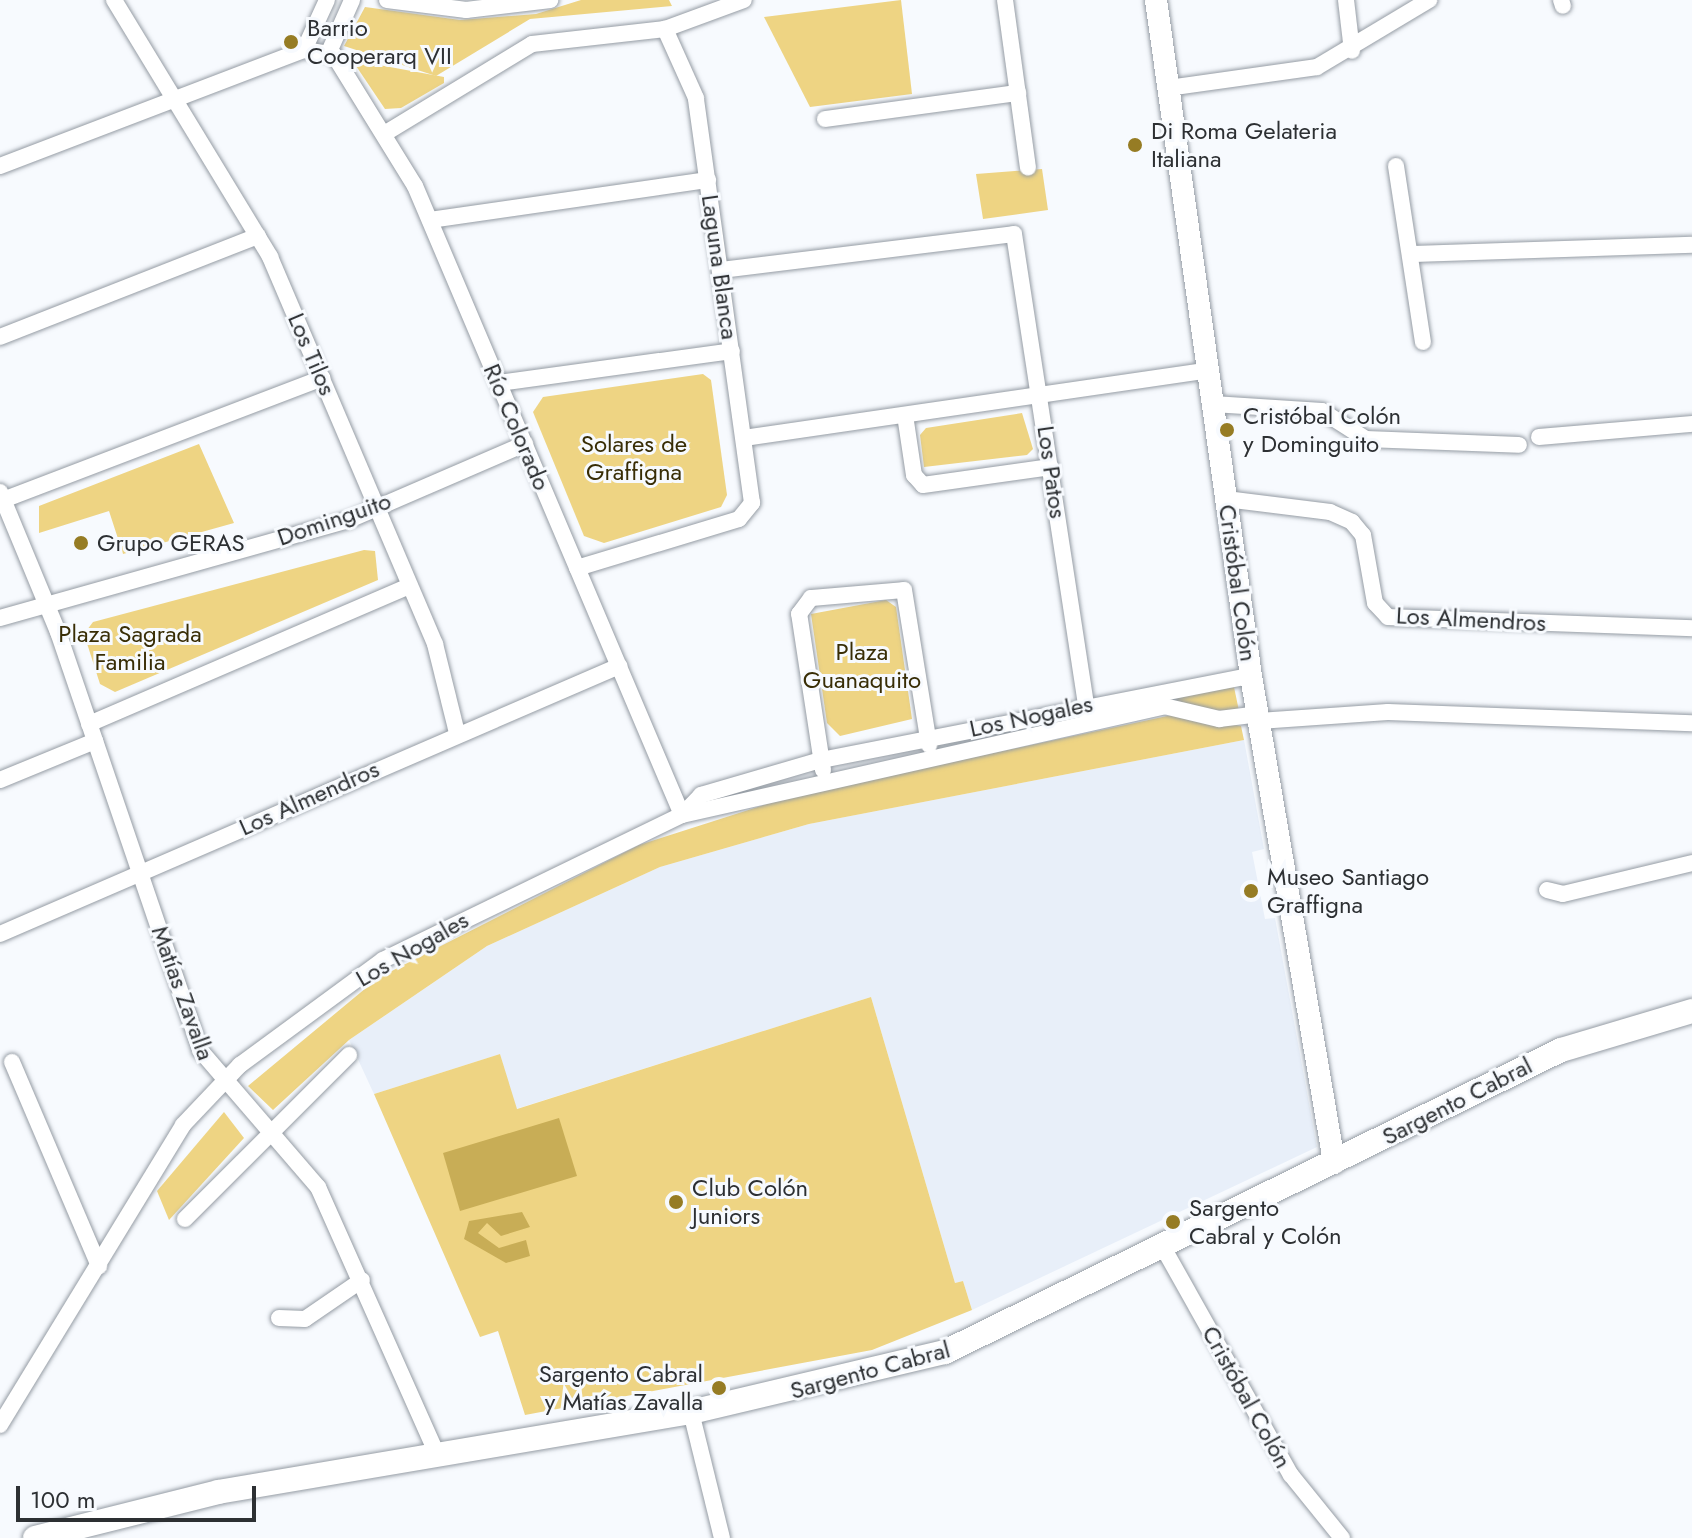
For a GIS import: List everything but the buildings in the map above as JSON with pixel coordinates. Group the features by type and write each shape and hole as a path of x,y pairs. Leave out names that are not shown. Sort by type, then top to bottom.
{"main road":[{"name":"Sargento Cabral","path":"35,1538 205,1495 691,1412 945,1352 1164,1249 1561,1050 1692,1011"}],"street":[{"name":"Los Tilos","path":"114,0 173,102 258,236 435,644 457,733"},
{"path":"304,50 327,0"},
{"path":"0,166 304,50 329,52 352,0"},
{"path":"387,0 466,10 550,0"},
{"path":"384,134 532,44 665,29 744,0"},
{"path":"1005,0 1028,167"},
{"name":"Cristóbal Colón","path":"1156,0 1251,676 1334,1163"},
{"path":"1346,0 1352,51"},
{"path":"1168,88 1317,67 1352,51 1429,0"},
{"name":"Laguna Blanca","path":"577,568 749,511 744,438 695,90 665,29"},
{"name":"Río Colorado","path":"329,52 384,134 430,220 682,815"},
{"path":"825,119 1018,93"},
{"path":"1396,166 1414,254 1423,342"},
{"path":"430,220 708,180"},
{"name":"Los Patos","path":"721,270 1005,230 1018,245 1089,722"},
{"path":"0,337 258,236"},
{"path":"1414,254 1692,245"},
{"path":"499,383 732,351"},
{"path":"744,438 1208,370"},
{"path":"2,496 322,378"},
{"path":"1213,404 1322,411 1366,439 1519,445"},
{"path":"905,415 918,483 1051,467"},
{"path":"1539,437 1692,424"},
{"name":"Dominguito","path":"0,618 377,507 525,444"},
{"name":"Matías Zavalla","path":"2,496 47,605 200,1050 221,1081 318,1187 437,1454"},
{"name":"Los Almendros","path":"1226,499 1330,512 1352,522 1363,535 1375,603 1388,617 1692,628"},
{"path":"0,780 92,733 410,586"},
{"path":"824,778 801,603 904,590 930,755"},
{"name":"Los Almendros","path":"0,934 457,733 619,666"},
{"name":"Los Nogales","path":"682,815 701,795 821,760 1086,704 1251,676"},
{"name":"Los Nogales","path":"0,1425 99,1266 150,1173 221,1081 383,960 682,815 824,778 1164,706 1219,719 1388,712 1692,723"},
{"path":"1547,890 1563,894 1692,863"},
{"path":"185,1219 268,1130 349,1055"},
{"path":"12,1062 99,1266"},
{"name":"Cristóbal Colón","path":"1164,1249 1291,1475 1342,1538"},
{"path":"279,1318 305,1319 362,1280"},
{"path":"691,1412 722,1538"}],"shaded area":[{"path":"1244,740 1264,849 1252,852 1265,919 1275,918 1317,1147 972,1310 963,1281 955,1283 871,997 516,1109 500,1054 374,1094 349,1040 487,946 660,867 809,824"},
{"path":"559,1118 577,1176 460,1211 443,1153"},
{"path":"522,1212 530,1227 501,1236 487,1223 478,1233 499,1248 526,1240 530,1256 506,1263 464,1239 469,1221"}],"green space":[{"path":"581,0 669,0 672,6 530,19 436,76 344,46 365,7 460,20 536,14"},
{"path":"901,0 912,94 810,107 764,17"},
{"path":"352,60 444,77 444,83 401,108 385,109"},
{"path":"1042,169 1048,210 983,219 976,174"},
{"name":"Solares de Graffigna","path":"703,374 711,380 727,495 721,507 604,543 584,536 533,412 543,397"},
{"path":"1022,413 1033,449 1027,455 924,467 920,435 926,428"},
{"path":"199,444 234,523 123,554 109,511 39,533 39,506"},
{"name":"Plaza Sagrada Familia","path":"364,550 375,551 378,580 115,692 100,684 84,634 93,622"},
{"name":"Plaza Guanaquito","path":"886,600 896,607 912,719 840,736 827,723 811,614"},
{"path":"1234,687 1239,711 1102,708"},
{"path":"1172,715 1241,726 1244,740 809,824 660,867 487,946 349,1040 273,1110 248,1086 378,978 639,845 792,796"},
{"name":"Club Colón Juniors","path":"871,997 955,1283 963,1281 972,1310 872,1350 525,1415 498,1331 480,1337 374,1094 500,1054 517,1109"},
{"path":"224,1112 244,1138 169,1220 157,1191"}],"place":[{"name":"Barrio Cooperarq VII","path":"291,42"},
{"name":"Di Roma Gelateria Italiana","path":"1135,145"},
{"name":"Cristóbal Colón y Dominguito","path":"1227,430"},
{"name":"Grupo GERAS","path":"81,543"},
{"name":"Museo Santiago Graffigna","path":"1251,891"},
{"name":"Club Colón Juniors","path":"676,1202"},
{"name":"Sargento Cabral y Colón","path":"1173,1222"},
{"name":"Sargento Cabral y Matías Zavalla","path":"719,1388"}]}
